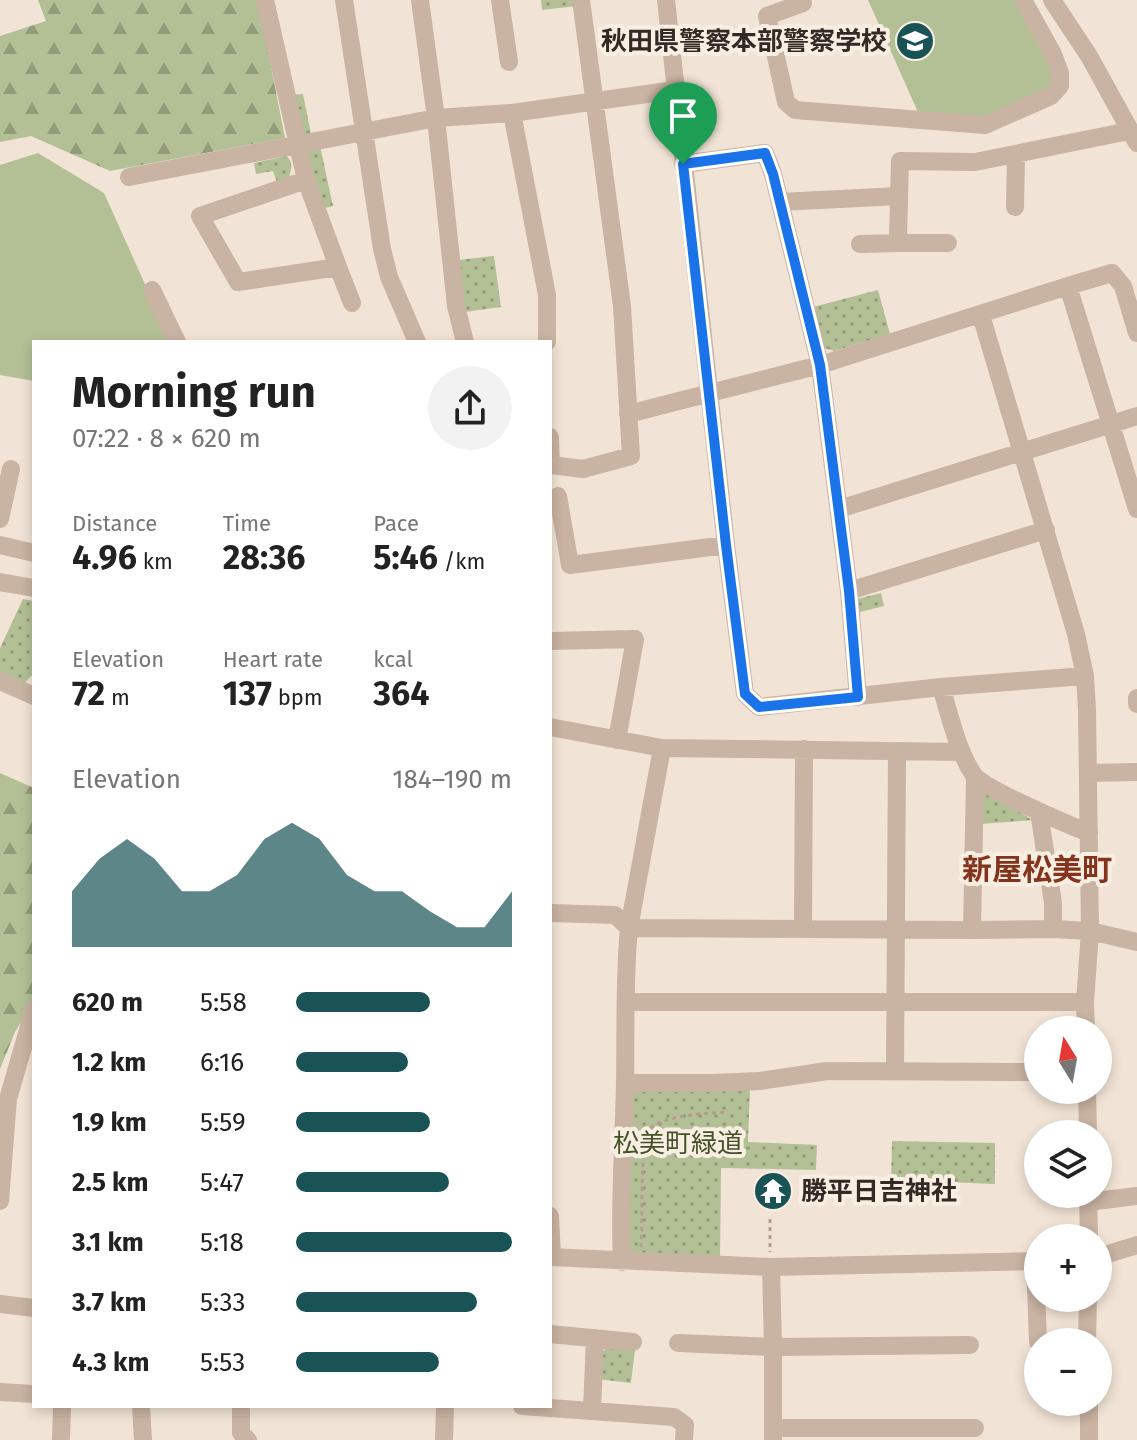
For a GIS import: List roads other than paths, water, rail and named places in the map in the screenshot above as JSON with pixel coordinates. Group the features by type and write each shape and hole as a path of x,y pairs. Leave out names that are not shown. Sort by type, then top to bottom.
{"street":[{"path":"265,0 306,180 352,303"},
{"path":"344,0 382,249 389,277 416,340"},
{"path":"420,0 456,306 464,340"},
{"path":"500,0 509,62"},
{"path":"552,465 583,469 631,456 622,306 581,0"},
{"path":"666,0 745,694 759,707 941,687 1085,676"},
{"path":"805,1 767,16 786,102 795,110 985,125 1051,96 1060,86 1060,73 1053,54 1023,0"},
{"path":"901,243 898,237 900,161 975,162 1133,137 1089,56 1052,0"},
{"path":"129,177 436,118 512,113 675,90"},
{"path":"512,113 547,295 547,340"},
{"path":"683,164 765,153 773,174 820,365 849,591 858,697"},
{"path":"1015,207 1016,155"},
{"path":"306,180 200,216 238,282 338,267"},
{"path":"780,202 899,196"},
{"path":"860,244 948,243"},
{"path":"628,414 820,365 1112,273 1123,286 1137,333"},
{"path":"1068,286 1137,509"},
{"path":"152,290 176,340"},
{"path":"981,315 1076,634 1085,676 1090,931 1086,1016"},
{"path":"839,509 1137,416"},
{"path":"0,519 11,469"},
{"path":"558,496 570,565 726,545"},
{"path":"849,591 1046,530"},
{"path":"0,545 32,553"},
{"path":"0,582 32,588"},
{"path":"552,641 635,639 617,740"},
{"path":"0,681 32,695"},
{"path":"941,687 962,752 975,778 972,930"},
{"path":"1137,698 1137,704"},
{"path":"552,727 662,748 962,752"},
{"path":"631,1262 620,1210 629,928 662,748"},
{"path":"803,929 804,749"},
{"path":"895,1070 897,752"},
{"path":"1088,773 1137,772"},
{"path":"975,778 1039,812 1089,833"},
{"path":"1039,812 1053,903 1053,929"},
{"path":"552,913 615,915 629,928 1053,929 1090,931 1137,942"},
{"path":"626,1002 1085,1002"},
{"path":"0,1201 8,1099 29,1046 32,1024"},
{"path":"625,1083 760,1081 827,1071 1024,1072"},
{"path":"1112,1197 1137,1196"},
{"path":"1112,1253 1137,1245"},
{"path":"552,1257 771,1267 1024,1261"},
{"path":"771,1267 773,1434 975,1428"},
{"path":"0,1304 32,1308"},
{"path":"552,1334 633,1342"},
{"path":"592,1411 595,1338"},
{"path":"678,1343 773,1347 970,1345"},
{"path":"0,1392 32,1394"},
{"path":"61,1440 62,1408"},
{"path":"141,1408 143,1440"},
{"path":"241,1408 241,1433 248,1440"},
{"path":"444,1440 445,1408"},
{"path":"550,1408 674,1417 685,1425 684,1440"},
{"path":"1089,1416 1089,1440"}],"place":[{"name":"秋田県警察本部警察学校","path":"915,41"},
{"name":"勝平日吉神社","path":"773,1191"}],"district":[{"name":"新屋松美町","path":"1037,870"}],"park label":[{"name":"松美町緑道","path":"678,1143"}]}
